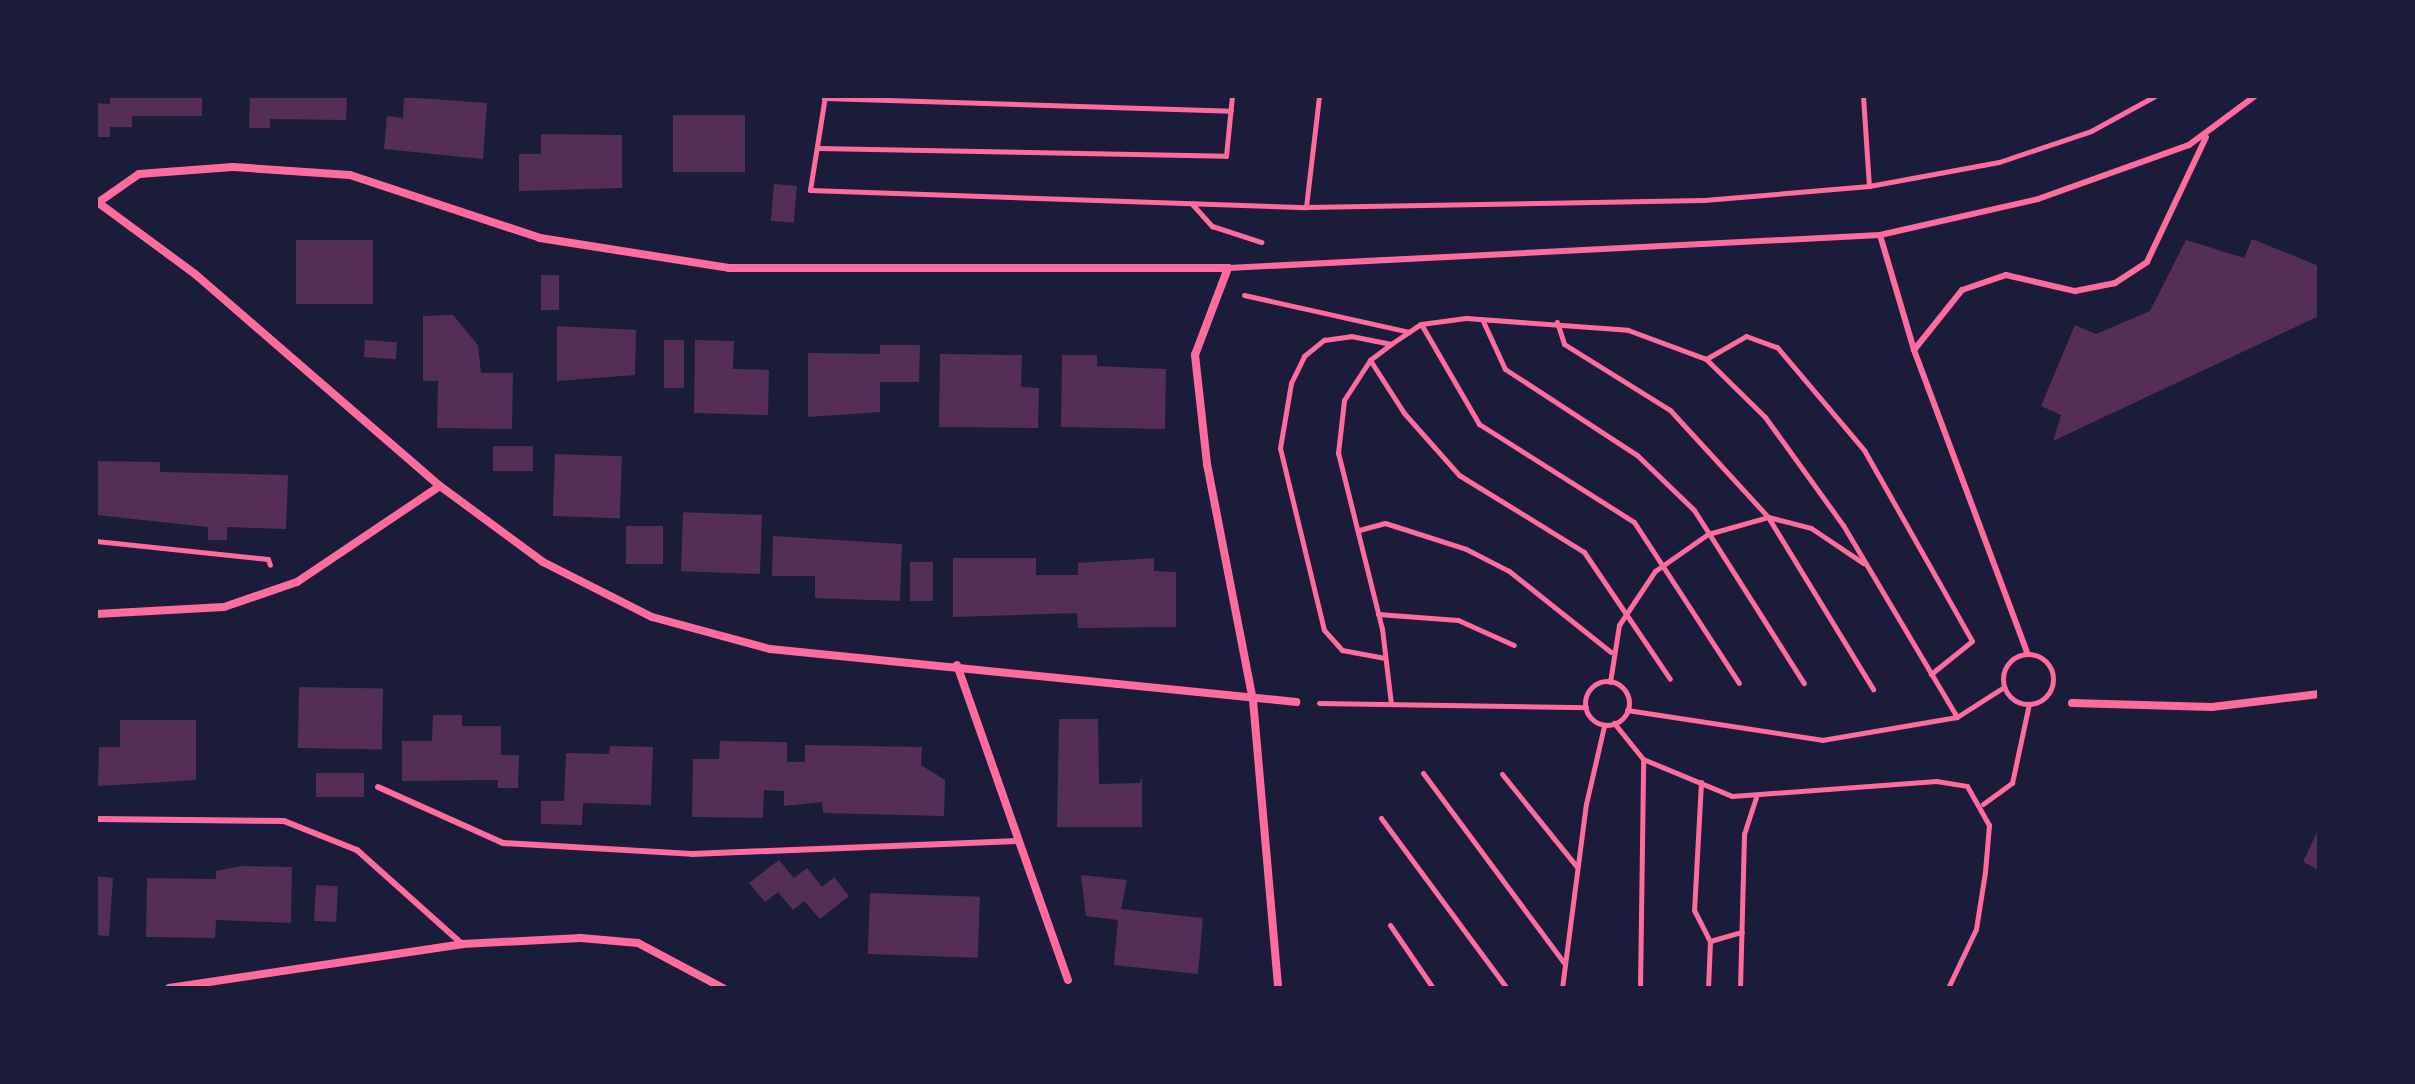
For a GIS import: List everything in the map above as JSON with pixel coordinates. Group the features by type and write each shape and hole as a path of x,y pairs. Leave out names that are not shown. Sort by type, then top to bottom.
{"street":[{"path":"1278,988 1253,700 1207,464 1195,355 1228,268 729,268 540,238 350,175 233,167 139,174 97,202 195,274 440,486 543,562 652,617 770,649 957,665 1253,700 1296,702"},
{"path":"96,614 224,607 279,589 440,486"},
{"path":"957,665 1023,841 1068,980"},
{"path":"2072,703 2212,707 2319,694"},
{"path":"169,988 462,944 638,943 723,988"}],"lane":[{"path":"1228,268 1880,235 2038,199 2206,137 2255,96"},
{"path":"1914,350 1962,290 2006,275 2075,291 2115,283 2147,262 2206,137"},
{"path":"1880,235 1914,350 2027,653"},
{"path":"378,787 503,843 692,854 1023,841"},
{"path":"96,819 284,821 357,850 462,944"}],"path":[{"path":"817,148 1226,156 1232,96"},
{"path":"1306,207 1319,96"},
{"path":"1863,96 1869,186"},
{"path":"1231,111 825,97 810,190 1306,207 1704,200 1869,186 1999,162 2091,131 2155,96"},
{"path":"1191,203 1212,226 1302,263"},
{"path":"1220,287 1289,310 1371,319 1409,332"},
{"path":"1482,319 1505,369 1637,455 1708,534 1804,683"},
{"path":"1391,704 1378,614 1338,453 1344,400 1370,360 1421,324 1482,319 1557,322 1628,330 1706,359 1765,417 1867,566 1957,717"},
{"path":"1557,322 1564,344 1670,410 1768,517 1873,689"},
{"path":"1421,324 1436,362 1479,424 1599,494 1634,522 1739,683"},
{"path":"1385,658 1342,650 1324,630 1280,448 1291,383 1304,356 1324,340 1351,336 1391,344"},
{"path":"1706,359 1746,336 1777,347 1864,450 1972,641 1931,674"},
{"path":"1370,360 1412,424 1459,475 1584,552 1628,607 1670,679"},
{"path":"1610,682 1611,652 1628,607 1663,564 1708,534 1768,517 1811,528 1867,566"},
{"path":"1359,530 1385,523 1466,549 1519,578 1611,652"},
{"path":"96,541 268,559 279,589"},
{"path":"1378,614 1458,620 1514,645"},
{"path":"1599,681 1619,683 1630,701 1627,710 1614,723 1604,726 1586,707 1584,695 1599,681"},
{"path":"1627,710 1822,740 1957,717 2004,687"},
{"path":"1296,702 1586,707"},
{"path":"1983,804 2012,783 2029,704"},
{"path":"1614,723 1624,744 1643,759 1701,782 1756,797 1936,781 1967,786 1983,804 1989,825 1976,929 1948,988"},
{"path":"1562,988 1578,868 1604,726"},
{"path":"1640,988 1643,759"},
{"path":"1423,773 1565,965"},
{"path":"1502,774 1578,868"},
{"path":"1701,782 1694,910 1710,941 1708,988"},
{"path":"1740,988 1744,834 1756,797"},
{"path":"1381,818 1507,988"},
{"path":"1390,925 1433,988"},
{"path":"1710,941 1742,932"},
{"path":"1563,980 1571,988"}],"building":[{"path":"110,96 202,96 202,116 132,116 132,127 110,127 110,137 96,137 96,103 110,104"},
{"path":"347,96 346,120 270,119 270,128 249,128 250,97"},
{"path":"404,97 487,103 483,159 384,149 387,116 403,118"},
{"path":"673,115 745,115 745,172 673,172"},
{"path":"541,134 622,135 622,188 519,191 519,154 541,154"},
{"path":"774,184 797,186 794,223 771,221"},
{"path":"2252,239 2319,266 2319,316 2053,441 2061,415 2041,406 2075,325 2096,334 2150,311 2186,240 2244,258"},
{"path":"296,240 373,240 373,304 296,304"},
{"path":"541,275 559,275 559,310 541,310"},
{"path":"453,315 478,345 481,373 513,373 512,429 437,428 438,381 423,381 423,316"},
{"path":"557,326 636,330 635,375 557,381"},
{"path":"365,340 397,342 396,359 364,357"},
{"path":"664,340 684,340 684,388 664,388"},
{"path":"695,340 734,341 733,369 769,370 768,415 694,413"},
{"path":"880,345 920,345 919,382 880,382 880,412 808,417 808,353 880,354"},
{"path":"940,354 1022,355 1021,387 1039,388 1038,428 939,427"},
{"path":"1062,355 1097,355 1097,366 1166,369 1165,429 1061,427"},
{"path":"493,446 533,446 533,471 493,471"},
{"path":"555,454 622,456 620,518 553,516"},
{"path":"96,461 160,462 160,472 288,475 286,529 227,527 227,540 208,540 208,527 96,515"},
{"path":"683,512 762,515 760,574 681,571"},
{"path":"626,526 663,526 663,564 626,564"},
{"path":"773,536 902,544 900,601 815,598 815,576 772,576"},
{"path":"953,558 1036,558 1036,575 1078,575 1078,563 1154,558 1154,571 1176,572 1176,627 1078,628 1077,613 953,617"},
{"path":"910,562 933,562 933,601 910,601"},
{"path":"299,687 383,688 382,749 298,748"},
{"path":"433,715 462,715 462,726 501,726 501,755 519,755 518,788 498,788 498,780 402,781 402,741 432,741"},
{"path":"1059,719 1098,719 1099,784 1140,783 1142,776 1142,827 1057,827"},
{"path":"120,720 196,720 196,780 98,786 99,747 120,747"},
{"path":"720,741 787,742 787,762 805,762 805,745 922,747 921,765 945,780 944,816 823,813 822,802 784,806 784,791 764,790 763,818 692,817 693,759 719,759"},
{"path":"610,746 653,747 651,805 583,803 582,825 541,824 541,801 564,801 566,753 609,754"},
{"path":"316,773 364,773 364,797 316,797"},
{"path":"2319,828 2319,870 2303,862"},
{"path":"779,860 794,878 807,868 822,887 834,877 849,896 820,919 804,901 793,910 778,892 765,902 749,883"},
{"path":"241,866 292,867 291,923 216,920 215,938 146,937 147,878 216,879 216,871"},
{"path":"1081,875 1127,880 1121,909 1203,918 1198,974 1114,965 1118,920 1086,916"},
{"path":"96,876 113,878 109,936 96,935"},
{"path":"316,885 338,886 336,922 314,921"},
{"path":"870,893 980,897 978,958 868,954"}]}
